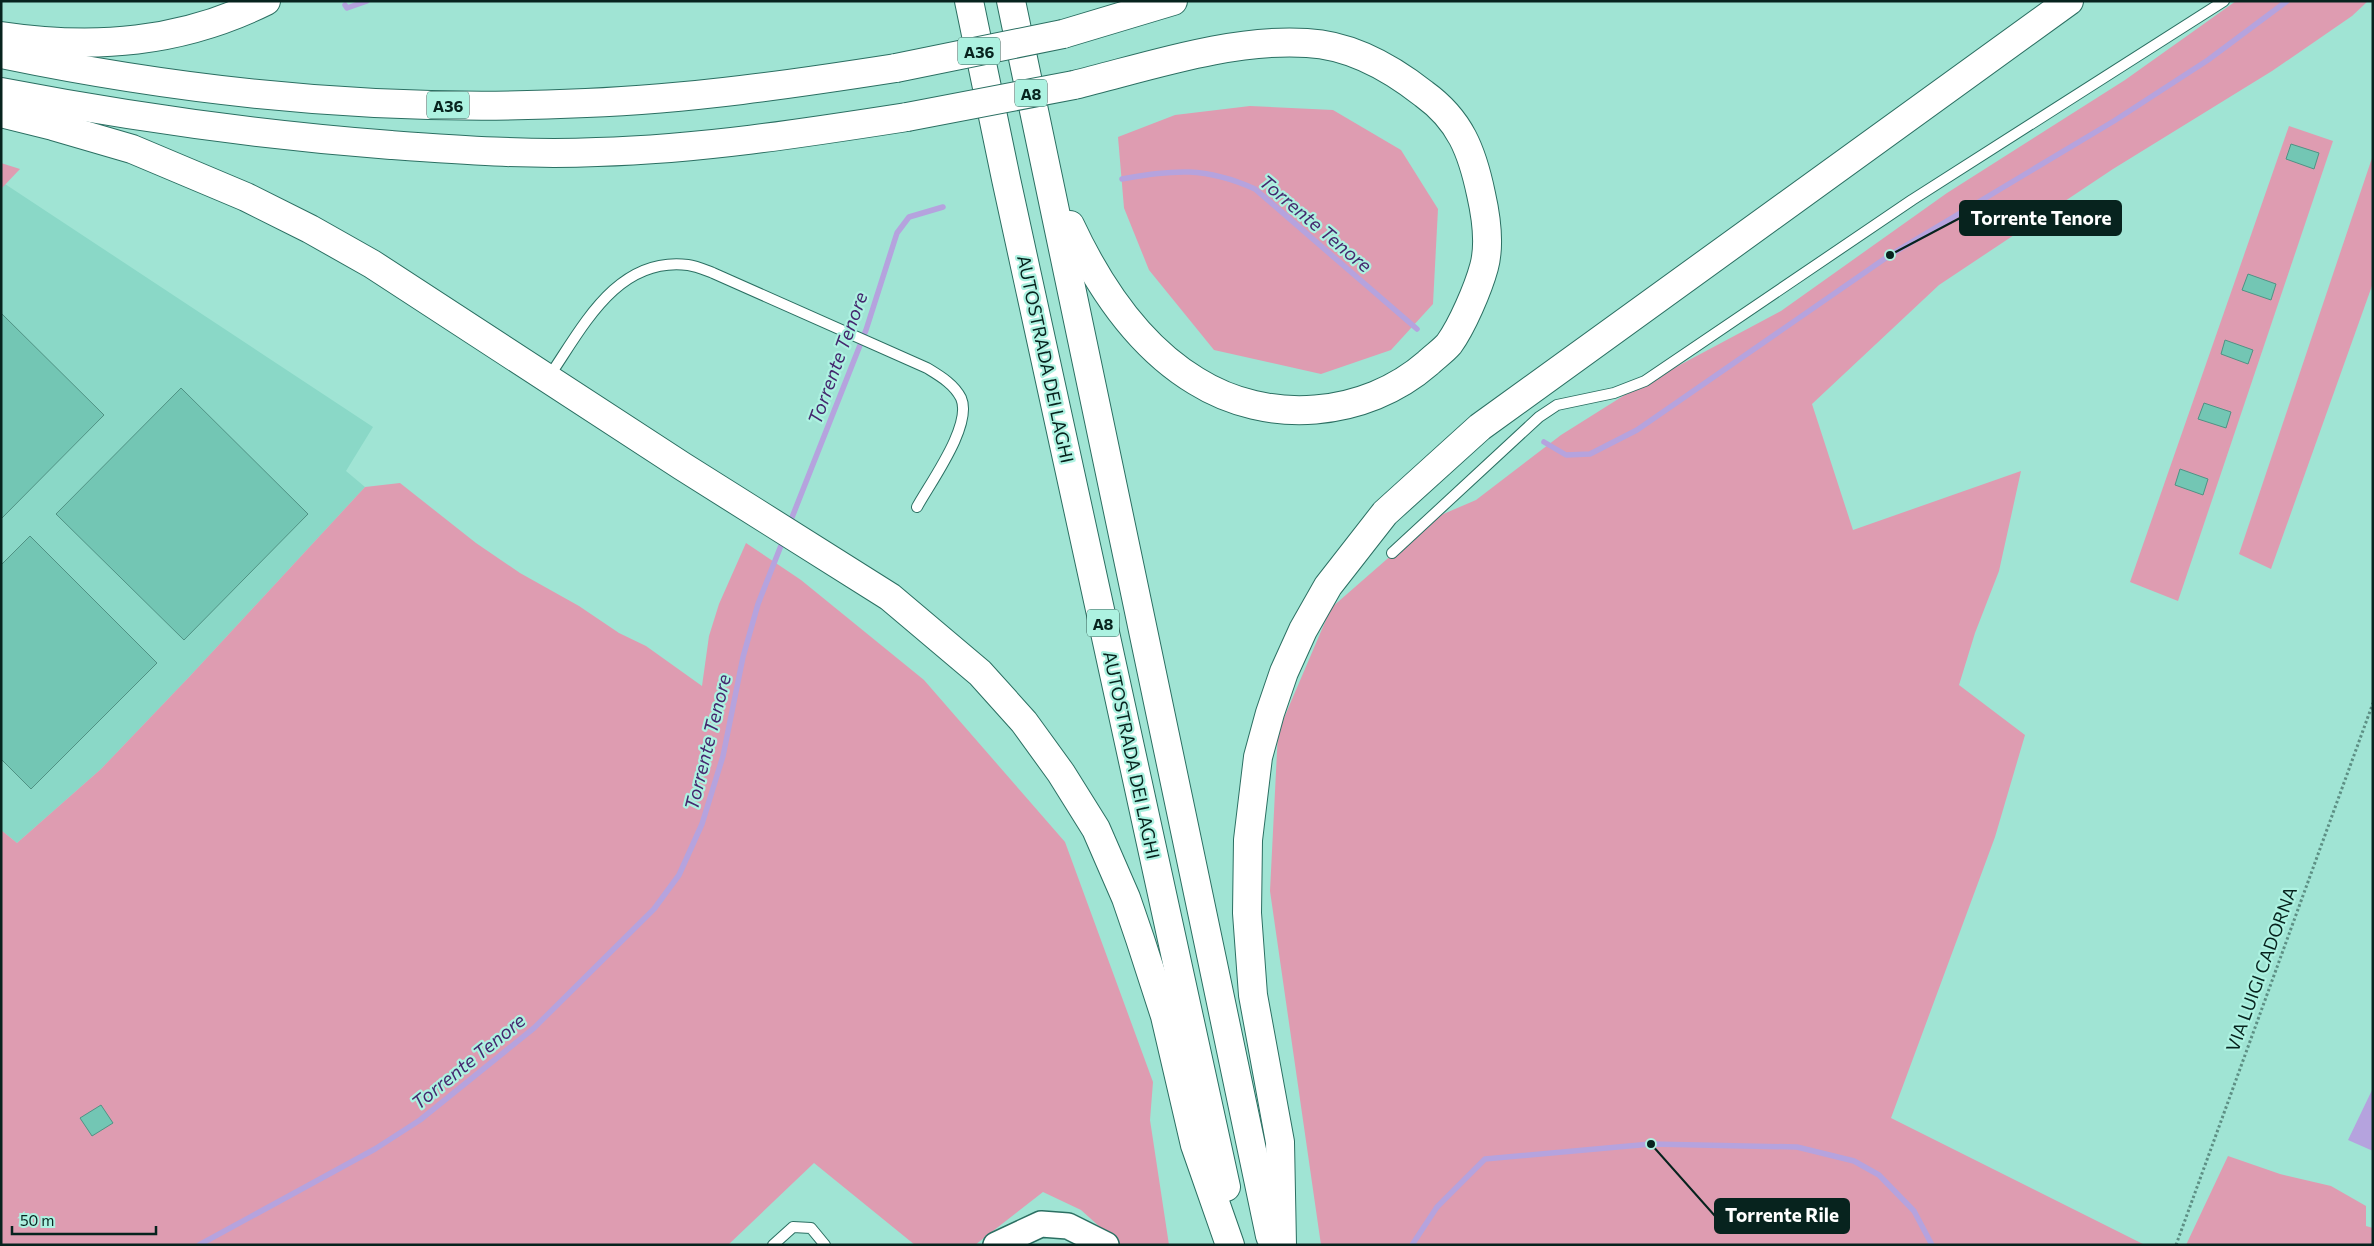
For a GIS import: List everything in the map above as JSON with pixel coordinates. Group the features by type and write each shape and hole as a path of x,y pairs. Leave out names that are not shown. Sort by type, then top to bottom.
{"highway":[{"path":"1,36 41,42 108,43 145,40 186,32 234,17 266,1"},
{"name":"AUTOSTRADA DEI LAGHI","path":"969,1 1238,1245"},
{"name":"AUTOSTRADA DEI LAGHI","path":"1011,1 1272,1245"},
{"name":"A36","path":"1,54 151,81 299,98 494,106 587,104 708,94 896,68 1062,34 1173,1"},
{"path":"1282,1245 1280,1142 1253,995 1247,913 1248,840 1258,757 1270,713 1284,672 1303,630 1328,586 1385,512 1480,427 2069,1"},
{"path":"1,92 105,112 216,129 345,142 493,153 597,152 697,147 907,117 1074,85 1189,56 1252,44 1308,43 1355,53 1399,74 1444,108 1461,134 1477,173 1484,206 1487,244 1485,266 1466,311 1448,344 1413,375 1378,396 1332,409 1285,410 1235,400 1196,382 1157,352 1120,310 1086,258 1051,185"},
{"path":"1,113 132,149 246,197 310,229 372,264 890,598 980,673 1024,722 1062,773 1096,829 1126,898 1140,938 1164,1016 1195,1145 1230,1245"}],"street":[{"path":"996,1245 1041,1224 1068,1226 1106,1245"}],"lane":[{"path":"1392,552 1539,417 1557,405 1614,393 1645,381 1912,200 2224,1"},
{"path":"548,379 607,294 624,280 643,271 664,266 688,265 713,273 890,351 927,368 946,380 961,400 964,413 960,428 917,506"},
{"path":"773,1245 793,1227 811,1228 824,1244"}],"path":[{"name":"VIA LUIGI CADORNA","path":"2176,1245 2373,703"}],"shaded area":[{"path":"2236,1 2368,1 2352,16 2272,71 2113,169 1939,285 1812,404 1853,530 2021,471 1999,571 1975,633 1959,685 2025,735 1995,837 1891,1118 2145,1245 1321,1245 1270,891 1278,732 1331,608 1434,518 1476,500 1561,435 1631,391 1781,311 1947,193 2125,80"},
{"path":"1250,106 1333,110 1401,150 1438,209 1433,304 1391,350 1321,374 1214,350 1149,270 1124,208 1118,137 1175,115"},
{"path":"2289,126 2333,141 2178,601 2130,582"},
{"path":"2373,155 2373,283 2271,569 2239,554"},
{"path":"1,163 20,169 1,189"},
{"path":"5,184 373,427 346,471 365,487 101,769 17,843 1,830 1,189"},
{"path":"400,483 476,543 520,573 579,606 619,633 646,646 702,686 709,636 719,604 746,543 801,580 924,680 1065,842 1153,1082 1150,1120 1169,1245 1120,1245 1081,1210 1043,1192 975,1245 915,1245 814,1163 728,1245 1,1245 1,830 17,843 101,769 365,487"},
{"path":"2373,1088 2373,1151 2348,1140"},
{"path":"2228,1156 2280,1174 2331,1186 2366,1206 2366,1226 2373,1228 2373,1245 2186,1245"}],"building":[{"path":"2291,144 2319,153 2314,169 2286,159"},
{"path":"2248,274 2276,284 2271,300 2242,290"},
{"path":"1,313 104,415 1,519"},
{"path":"2225,340 2253,350 2248,364 2221,354"},
{"path":"181,388 308,514 184,640 56,514"},
{"path":"2204,403 2231,412 2226,428 2198,419"},
{"path":"2180,469 2208,479 2203,495 2175,485"},
{"path":"30,536 157,663 31,789 1,759 1,565"},
{"path":"101,1105 113,1123 92,1136 80,1118"}],"waterway":[{"path":"345,5 347,8 367,1"},
{"name":"Torrente Tenore","path":"1544,442 1566,455 1590,454 1637,430 1890,255 2114,121 2208,60 2287,1"},
{"name":"Torrente Tenore","path":"1122,179 1174,172 1204,173 1220,176 1255,189 1417,329"},
{"name":"Torrente Tenore","path":"789,525 866,330 897,233 909,217 943,207"},
{"name":"Torrente Tenore","path":"199,1245 375,1149 420,1120 534,1028 654,909 679,875 702,824 723,756 743,657 758,604 784,538"},
{"path":"1412,1245 1437,1207 1485,1159 1651,1144 1797,1147 1854,1161 1879,1175 1914,1211 1932,1245"}],"place":[{"name":"Torrente Tenore","path":"1890,255"},
{"name":"Torrente Rile","path":"1651,1144"}]}
